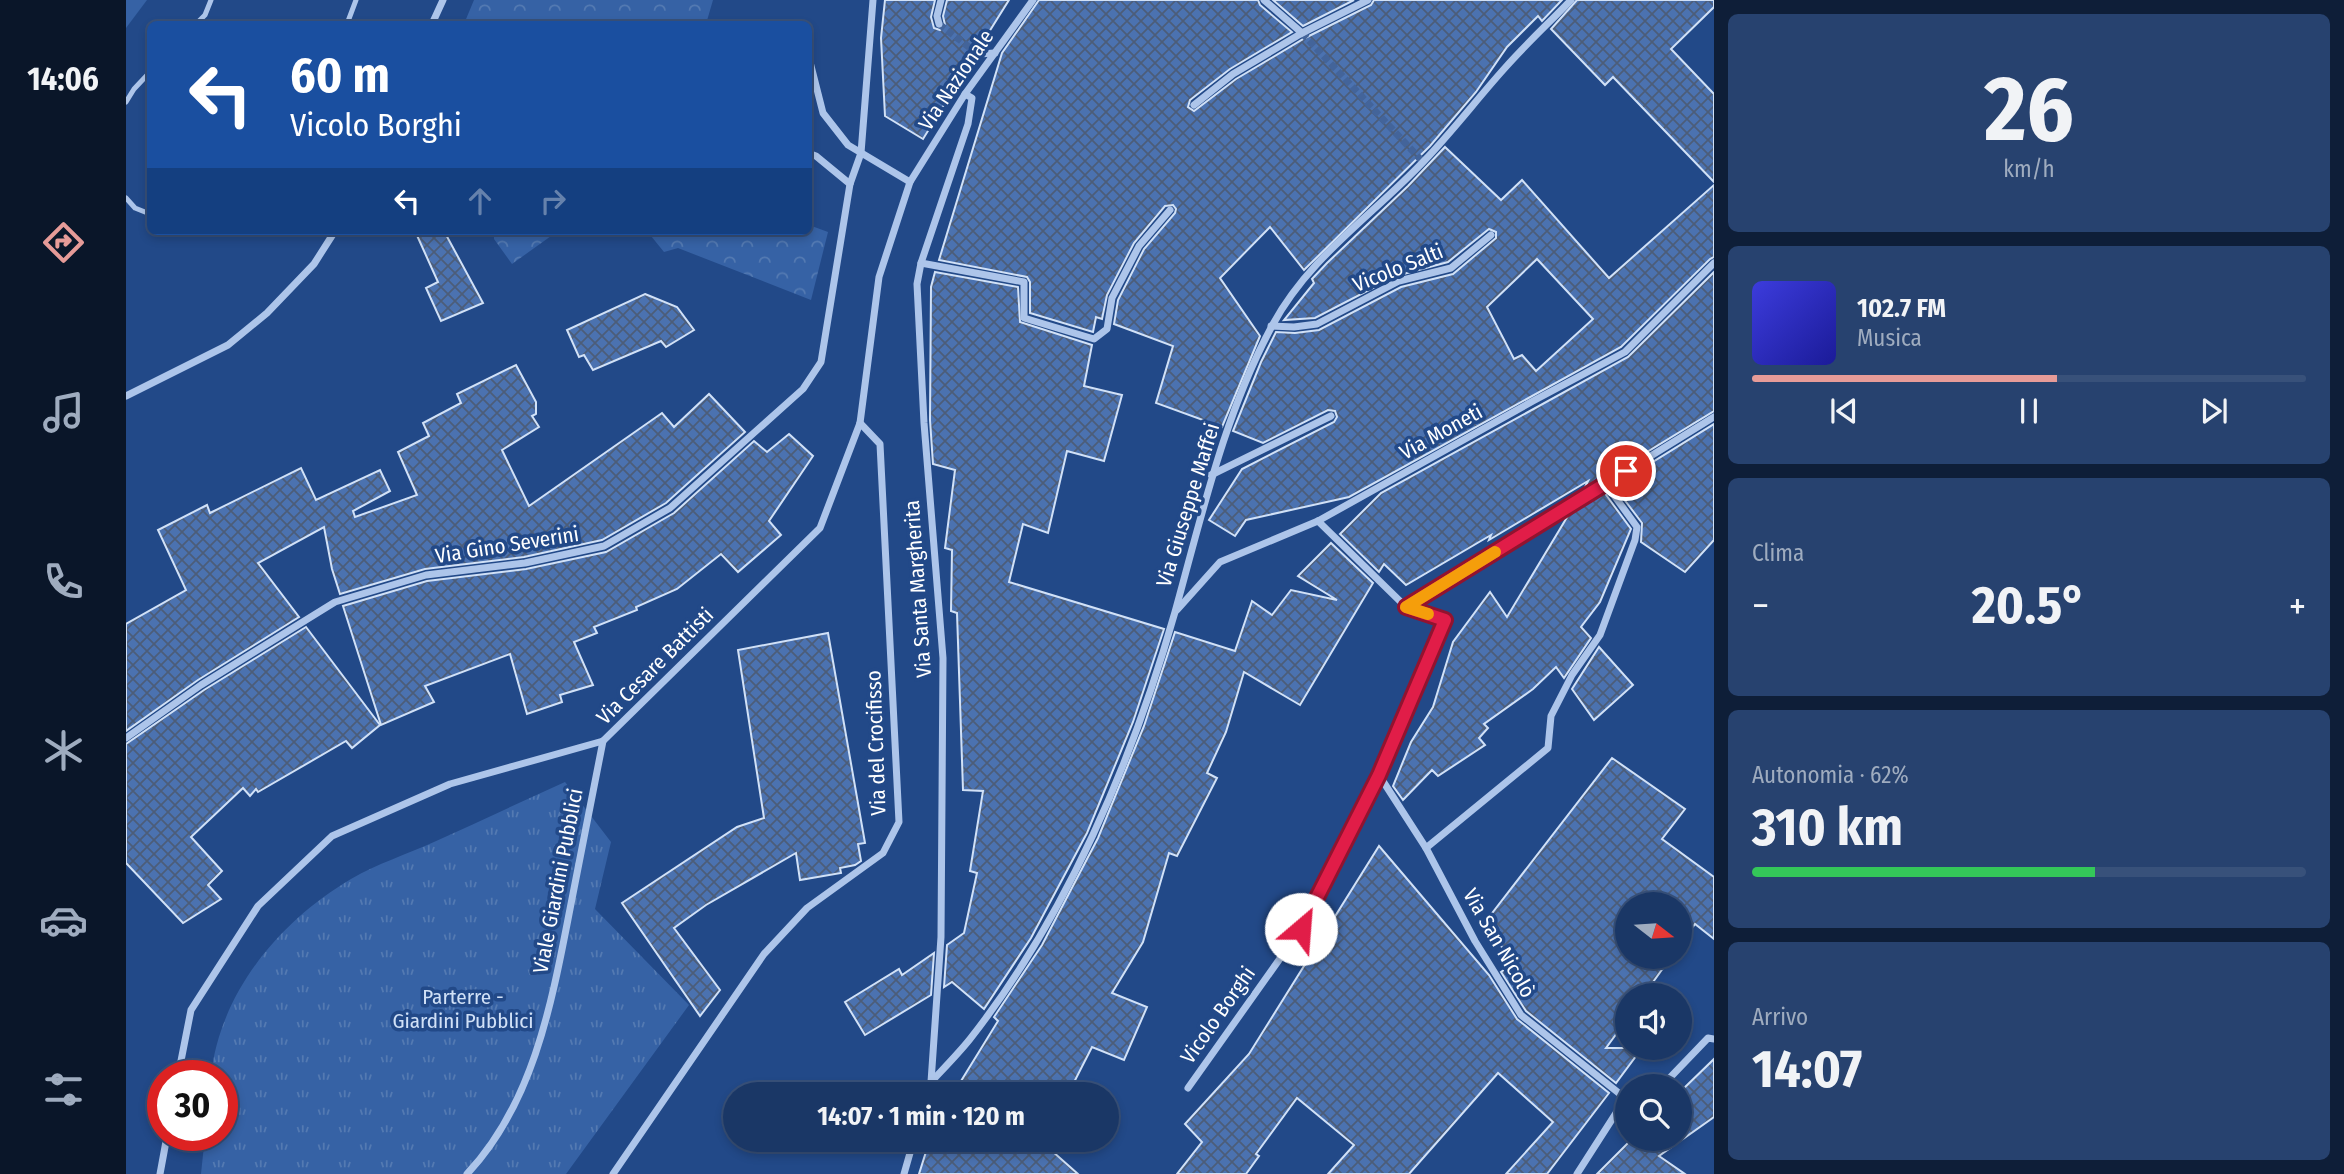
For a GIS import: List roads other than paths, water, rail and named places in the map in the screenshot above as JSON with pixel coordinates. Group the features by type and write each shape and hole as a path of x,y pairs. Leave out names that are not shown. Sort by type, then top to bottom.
{"street":[{"path":"433,21 443,0"},
{"name":"Via Gino Severini","path":"126,738 201,685 335,602 426,575 525,563 604,546 670,508 803,389 821,362 850,184 861,153 873,0"},
{"path":"939,24 937,16 941,0"},
{"name":"Via Nazionale","path":"900,209 910,182 965,94 1033,0"},
{"path":"1264,0 1302,33"},
{"path":"1194,105 1233,74 1302,33 1368,0"},
{"name":"Via Giuseppe Maffei","path":"931,1082 970,1040 1023,964 1074,876 1143,712 1174,613 1211,475 1250,372 1271,326 1290,295 1340,237 1423,162 1507,66 1572,0"},
{"path":"978,54 995,53"},
{"path":"812,70 823,113 848,145 910,182"},
{"name":"Via Santa Margherita","path":"931,1082 941,937 943,658 923,423 917,284 921,263 968,124 972,98 965,94"},
{"path":"812,156 850,184"},
{"name":"Via Cesare Battisti","path":"181,1060 191,1010 258,906 332,836 450,785 603,741 820,527 860,422 878,277 900,209"},
{"path":"921,263 1024,282 1024,318 1094,339 1107,330 1112,298 1139,246 1170,210"},
{"path":"126,396 228,345 267,313 314,264 332,235"},
{"name":"Vicolo Salti","path":"1271,326 1317,324 1399,281 1451,268 1491,235"},
{"name":"Via Moneti","path":"1174,613 1220,562 1318,521 1625,352 1714,263"},
{"path":"1211,475 1255,456 1331,416"},
{"path":"1406,607 1714,418"},
{"name":"Via del Crocifisso","path":"613,1174 764,954 807,908 883,853 899,822 880,444 860,422"},
{"path":"1426,848 1548,748 1551,716 1572,675 1600,635 1635,540 1637,527 1605,484"},
{"name":"Vicolo Borghi","path":"1188,1088 1301,929 1379,775 1445,620 1406,607 1318,521"},
{"name":"Viale Giardini Pubblici","path":"467,1174 487,1153 520,1096 552,998 603,741"},
{"name":"Via San Nicolò","path":"1379,775 1426,848 1475,941 1521,1015 1615,1088"},
{"path":"1673,1074 1708,1038 1714,1039"},
{"path":"1577,1174 1615,1114"},
{"path":"160,1174 164,1151"},
{"path":"904,1174 910,1152"}],"lane":[{"path":"199,21 205,15 211,0"},
{"path":"348,21 356,0"},
{"path":"126,102 147,75"},
{"path":"126,198 135,208 147,213"}],"tunnel":[{"path":"939,24 978,54"},
{"path":"1302,33 1423,162"}],"park label":[{"name":"Parterre - Giardini Pubblici","path":"463,1009"}]}
